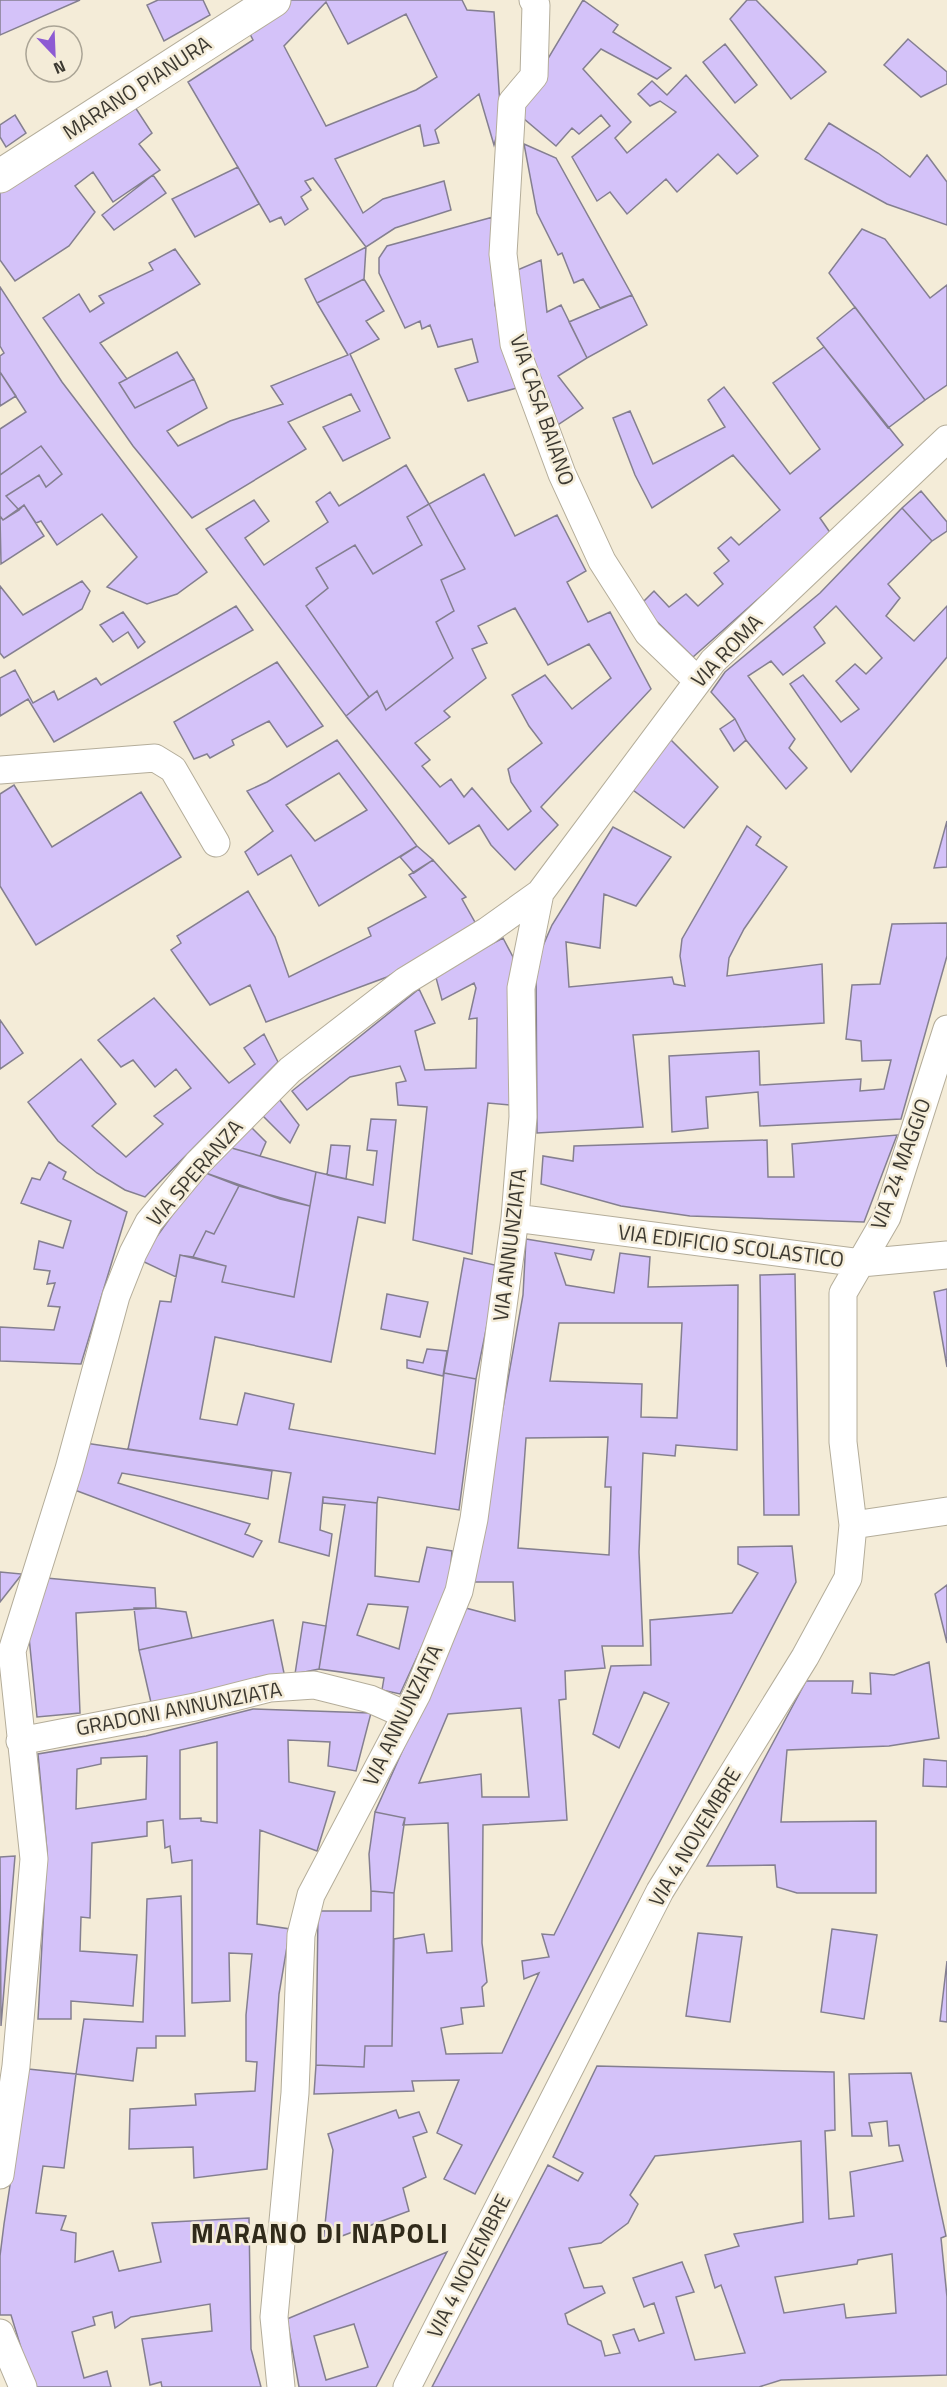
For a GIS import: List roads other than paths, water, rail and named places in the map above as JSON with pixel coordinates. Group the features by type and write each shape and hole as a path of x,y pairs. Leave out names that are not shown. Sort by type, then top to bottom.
{"street":[{"name":"MARANO PIANURA","path":"0,176 274,0"},
{"name":"VIA CASA BAIANO","path":"533,0 536,5 534,75 512,102 503,254 514,344 562,474 602,561 648,633 697,680"},
{"name":"VIA ROMA","path":"540,894 713,661 947,439"},
{"path":"0,770 155,759 173,769 216,843"},
{"name":"VIA ANNUNZIATA","path":"281,2387 274,2317 295,2093 301,1935 311,1895 417,1694 461,1581 474,1519 515,1218 523,1117 521,987 540,894"},
{"name":"VIA SPERANZA","path":"6,1654 66,1479 116,1296 133,1253 149,1222 197,1164 290,1071 405,981 487,931 540,894"},
{"name":"VIA 24 MAGGIO","path":"861,1263 887,1217 947,1029"},
{"name":"VIA EDIFICIO SCOLASTICO","path":"515,1218 861,1263 947,1255"},
{"name":"VIA 4 NOVEMBRE","path":"407,2387 660,1891 805,1657 848,1578 853,1525 843,1442 843,1293 861,1263"},
{"path":"853,1525 947,1511"},
{"path":"0,2175 16,2066 34,1858 20,1741 6,1654"},
{"name":"GRADONI ANNUNZIATA","path":"20,1741 195,1707 270,1688 314,1685 370,1699 406,1715"},
{"path":"0,2333 22,2387"}],"district":[{"name":"MARANO DI NAPOLI","path":"320,2234"}]}
